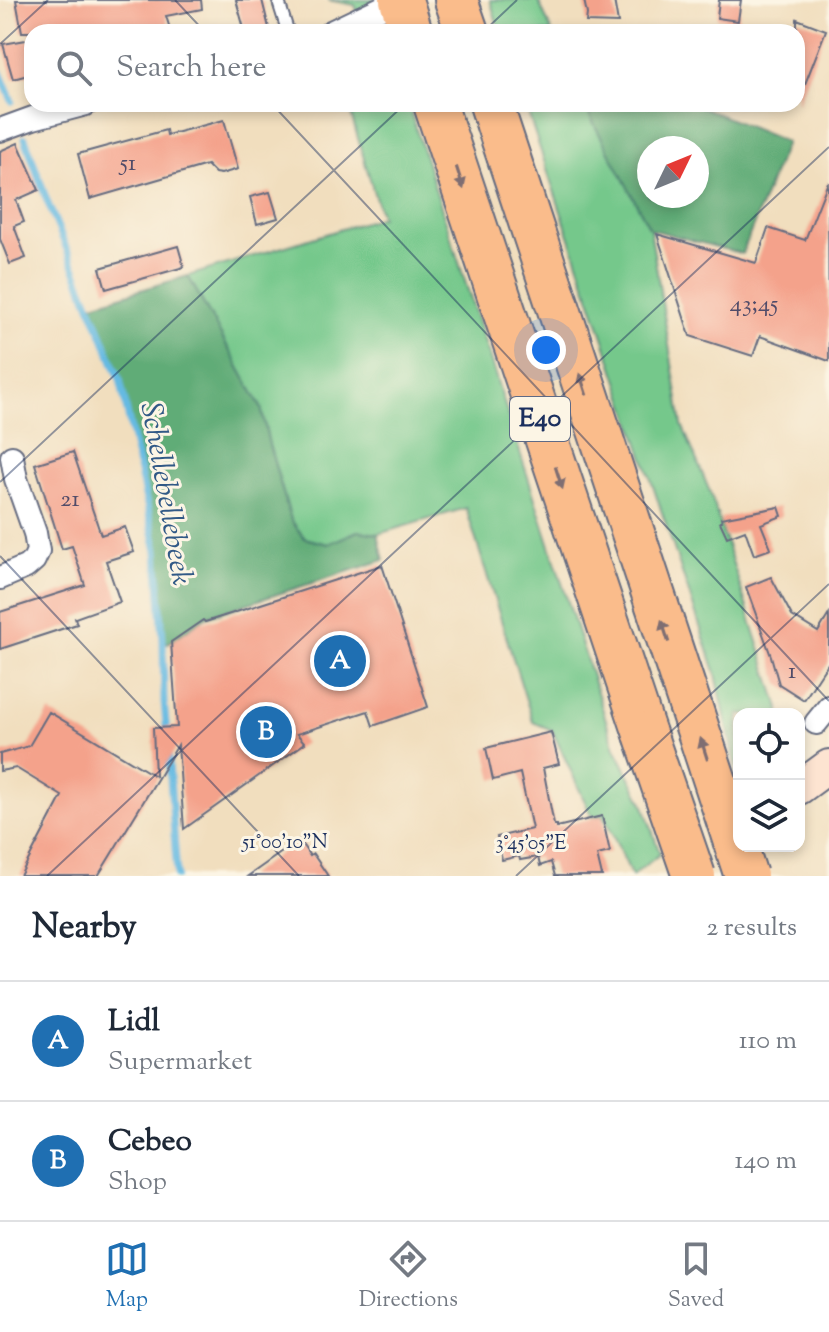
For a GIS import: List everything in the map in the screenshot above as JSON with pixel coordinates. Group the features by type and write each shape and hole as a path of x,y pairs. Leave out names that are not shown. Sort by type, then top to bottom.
{"highway":[{"path":"399,0 408,24"},
{"path":"456,0 464,24"},
{"name":"E40","path":"438,112 694,876"},
{"name":"E40","path":"494,112 746,876"}],"main road":[{"path":"805,784 829,766"},
{"path":"680,876 733,837"}],"street":[{"path":"348,24 399,0"},
{"path":"0,130 56,112"},
{"path":"0,578 26,567 38,551 12,457"}],"lane":[{"path":"278,0 286,24"}],"green space":[{"path":"328,0 374,0 382,24 361,24 355,5"},
{"path":"490,0 538,0 548,24 498,24"},
{"path":"350,112 411,112 615,748 643,803 660,854 632,876 603,815 592,817 552,730 533,722 466,508 378,534 357,531 328,544 305,538 291,520 261,407 188,276 381,217"},
{"path":"528,112 588,112 650,229 682,425 710,492 779,708 733,708 733,753 716,674"},
{"path":"588,112 713,112 786,142 742,254 650,229 639,208 709,208 709,136 637,136 637,205"},
{"path":"188,276 261,407 291,520 304,538 328,544 358,531 378,534 384,560 206,617 168,643 163,640 157,551 120,380 90,305"}],"building":[{"path":"16,0 201,0 202,9 166,16 168,24 24,24 22,32"},
{"path":"236,0 262,0 268,24 243,24"},
{"path":"584,0 614,0 618,23 586,22"},
{"path":"719,0 741,0 738,21 717,18"},
{"path":"797,19 826,30 805,84 805,24 797,24"},
{"path":"24,40 24,76 13,79 3,44"},
{"path":"224,120 238,169 221,174 215,173 207,165 90,199 78,154 166,130 167,135"},
{"path":"18,143 39,190 16,200 24,222 14,226 26,258 10,264 0,239 0,151"},
{"path":"828,182 829,361 760,336 753,356 690,336 657,234 756,263 768,228 805,240"},
{"path":"270,192 278,218 257,224 250,197"},
{"path":"178,246 184,267 106,289 100,268"},
{"path":"73,452 101,535 125,527 134,552 106,561 120,602 75,618 77,624 0,649 0,612 85,585 72,546 62,549 35,464"},
{"path":"779,507 782,516 761,524 771,549 754,555 745,530 727,537 720,522 721,518"},
{"path":"382,565 428,707 373,726 368,711 297,734 305,743 184,829 178,745 98,876 20,876 62,796 16,768 0,771 0,754 29,746 49,712 155,776 153,728 177,727 171,642 203,620 205,622"},
{"path":"771,577 792,616 818,632 829,614 829,662 804,700 779,684 746,587"},
{"path":"551,732 559,764 543,768 554,825 557,827 602,816 610,852 597,855 602,876 555,876 551,862 540,866 538,857 520,860 519,856 502,860 497,837 532,829 520,773 493,780 486,748"},
{"path":"299,840 328,876 248,876"}],"waterway":[{"name":"Schellebellebeek","path":"0,72 12,101"},
{"name":"Schellebellebeek","path":"25,138 47,201 120,379 157,551 167,734"},
{"name":"Schellebellebeek","path":"168,751 177,876"}],"place":[{"name":"Lidl","path":"340,661"},
{"name":"Cebeo","path":"266,732"}]}
